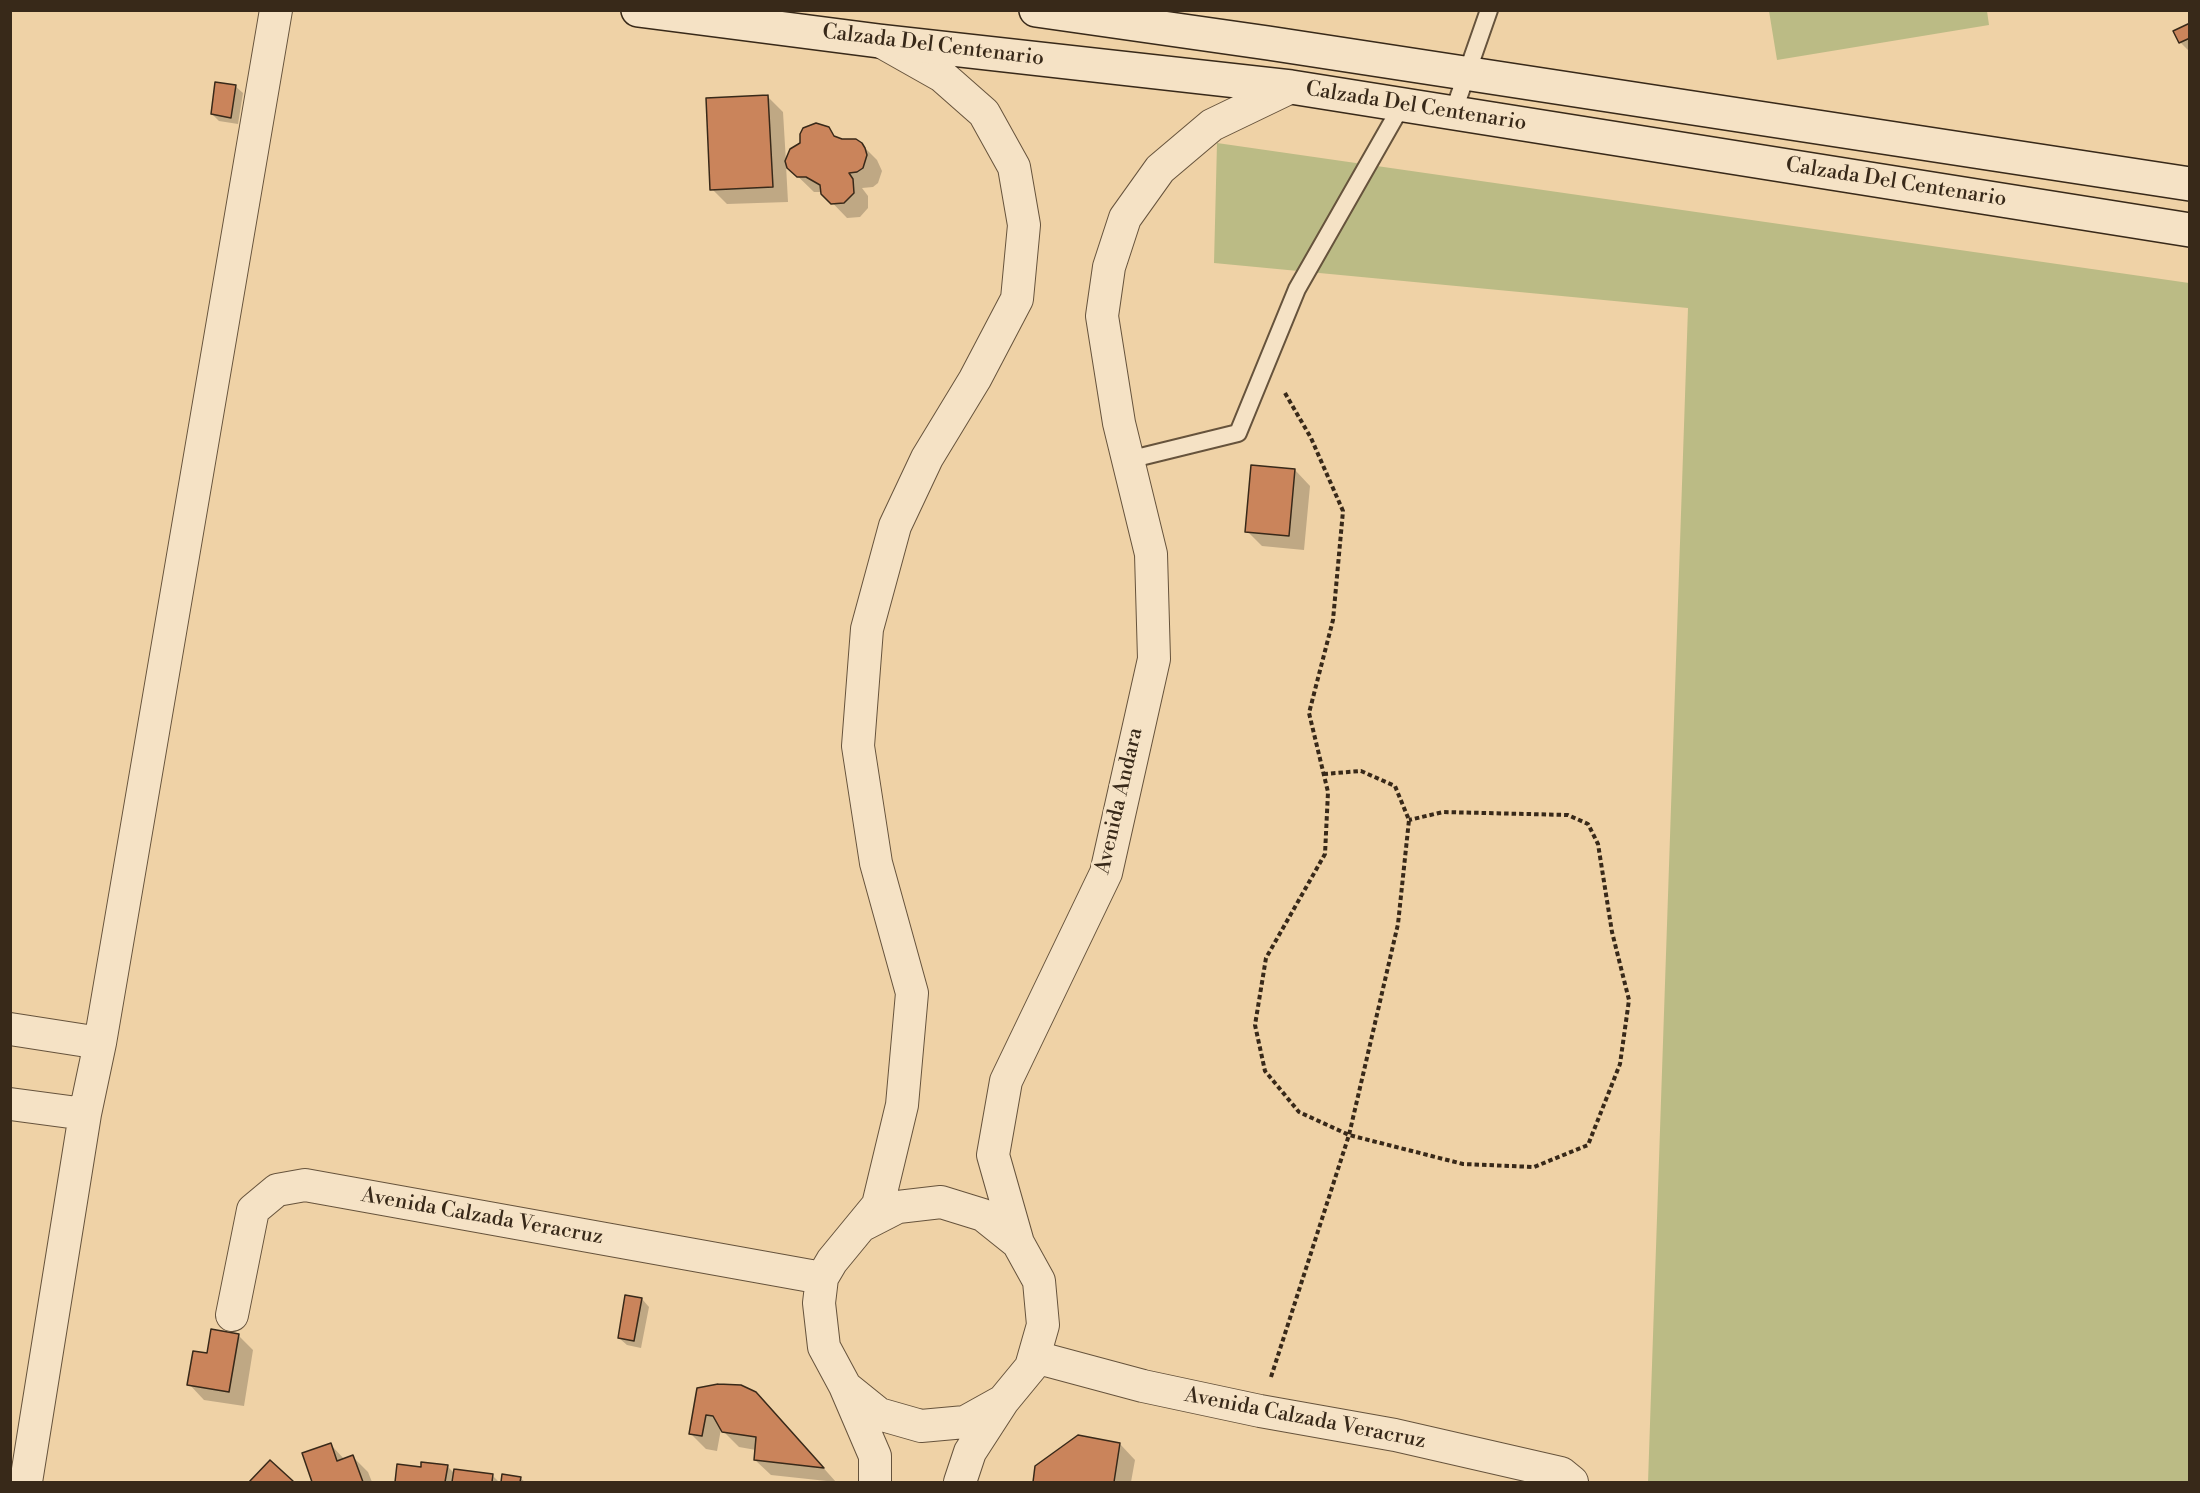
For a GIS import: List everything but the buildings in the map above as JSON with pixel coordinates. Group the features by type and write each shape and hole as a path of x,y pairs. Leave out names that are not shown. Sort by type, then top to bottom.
{"main road":[{"name":"Calzada Del Centenario","path":"638,10 879,41 1291,87 2190,230"},
{"name":"Calzada Del Centenario","path":"1036,10 1414,65 2190,184"},
{"path":"1402,105 1414,65"}],"street":[{"path":"26,1482 85,1114 100,1043 276,10"},
{"path":"875,1482 875,1456 845,1386 824,1347 819,1304 822,1278 832,1261 878,1205 902,1106 912,993 876,864 858,746 867,629 895,526 927,458 975,379 1017,299 1024,225 1014,167 984,114 942,76 879,41"},
{"name":"Avenida Andara","path":"960,1482 970,1452 1003,1401 1031,1367 1043,1325 1039,1281 1018,1243 993,1155 1006,1081 1106,873 1154,659 1151,554 1119,423 1102,316 1109,267 1125,218 1160,169 1212,125 1291,87"},
{"path":"10,1029 100,1043"},
{"path":"10,1104 85,1114"},
{"name":"Avenida Calzada Veracruz","path":"232,1315 253,1210 277,1190 305,1185 822,1278"},
{"path":"859,1227 898,1207 941,1202 983,1215 1018,1243"},
{"name":"Avenida Calzada Veracruz","path":"1035,1357 1143,1386 1260,1411 1395,1435 1561,1473 1572,1482"},
{"path":"845,1386 879,1414 921,1426 965,1422 1003,1401"}],"lane":[{"path":"1453,113 1489,10"},
{"path":"1128,459 1238,433 1297,289 1402,105"}],"path":[{"path":"1267,362 1311,438 1343,511 1333,620 1309,713 1328,792 1325,854 1266,958 1255,1025 1265,1071 1299,1112 1349,1135 1463,1164 1533,1167 1588,1145 1620,1064 1629,1000 1612,932 1598,844 1588,824 1568,815 1556,814 1443,812 1409,820"},
{"path":"1260,1411 1349,1135 1398,924 1409,820 1395,786 1361,771 1324,774"}],"green space":[{"path":"1769,11 1987,11 1989,25 1777,60"},
{"path":"1217,143 2189,283 2189,1482 1648,1482 1688,308 1214,263"}]}
